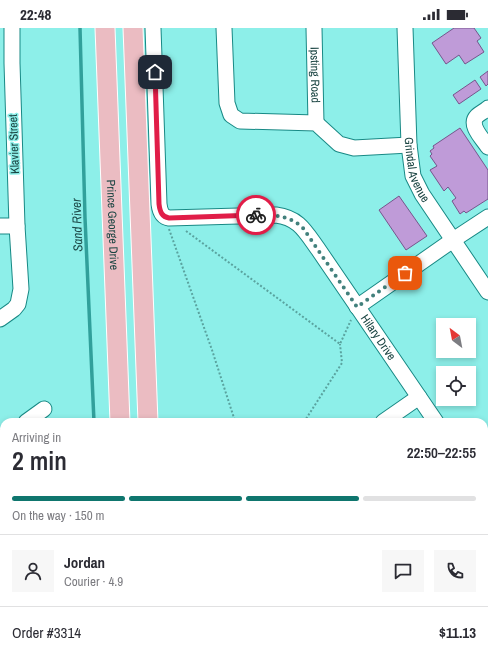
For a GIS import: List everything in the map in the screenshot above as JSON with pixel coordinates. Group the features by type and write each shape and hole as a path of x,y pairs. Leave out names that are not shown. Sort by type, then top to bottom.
{"main road":[{"name":"Prince George Drive","path":"105,28 120,418"},
{"path":"133,28 148,418"}],"street":[{"name":"Klavier Street","path":"0,319 14,309 18,304 21,289 6,66 12,28"},
{"path":"153,28 159,204 161,214 169,218"},
{"path":"224,28 227,104 232,115 240,121 316,123 339,144 354,148 409,145"},
{"name":"Ipsting Road","path":"314,28 316,123"},
{"name":"Grindal Avenue","path":"405,28 409,145 411,167 415,182 488,292"},
{"path":"488,108 476,116 474,125 475,129 488,147"},
{"name":"Hilary Drive","path":"169,218 276,215 291,219 303,228 433,418"},
{"path":"357,307 488,217"},
{"path":"0,226 17,226"},
{"path":"389,418 419,397"},
{"path":"32,418 44,409"}],"path":[{"path":"169,218 340,344"},
{"path":"169,218 169,231 212,350 234,418"},
{"path":"307,418 342,363 340,344 357,307"}],"building":[{"path":"454,28 474,28 481,38 477,41 484,52 465,64 459,55 446,64 432,43"},
{"path":"488,71 488,84 486,86 480,77"},
{"path":"475,80 481,89 459,104 453,95"},
{"path":"460,128 488,170 488,199 466,213 464,211 460,214 452,201 456,198 448,187 444,191 430,170 437,166 430,156 432,154 430,151 434,148 433,146"},
{"path":"399,196 427,236 406,250 379,210"}],"waterway":[{"name":"Sand River","path":"80,28 85,218 94,418"}],"way so far":[{"path":"256,215 284,216 297,222 303,228 357,307 405,273"}],"route":[{"path":"155,72 159,204 161,214 169,218 256,215"}]}
